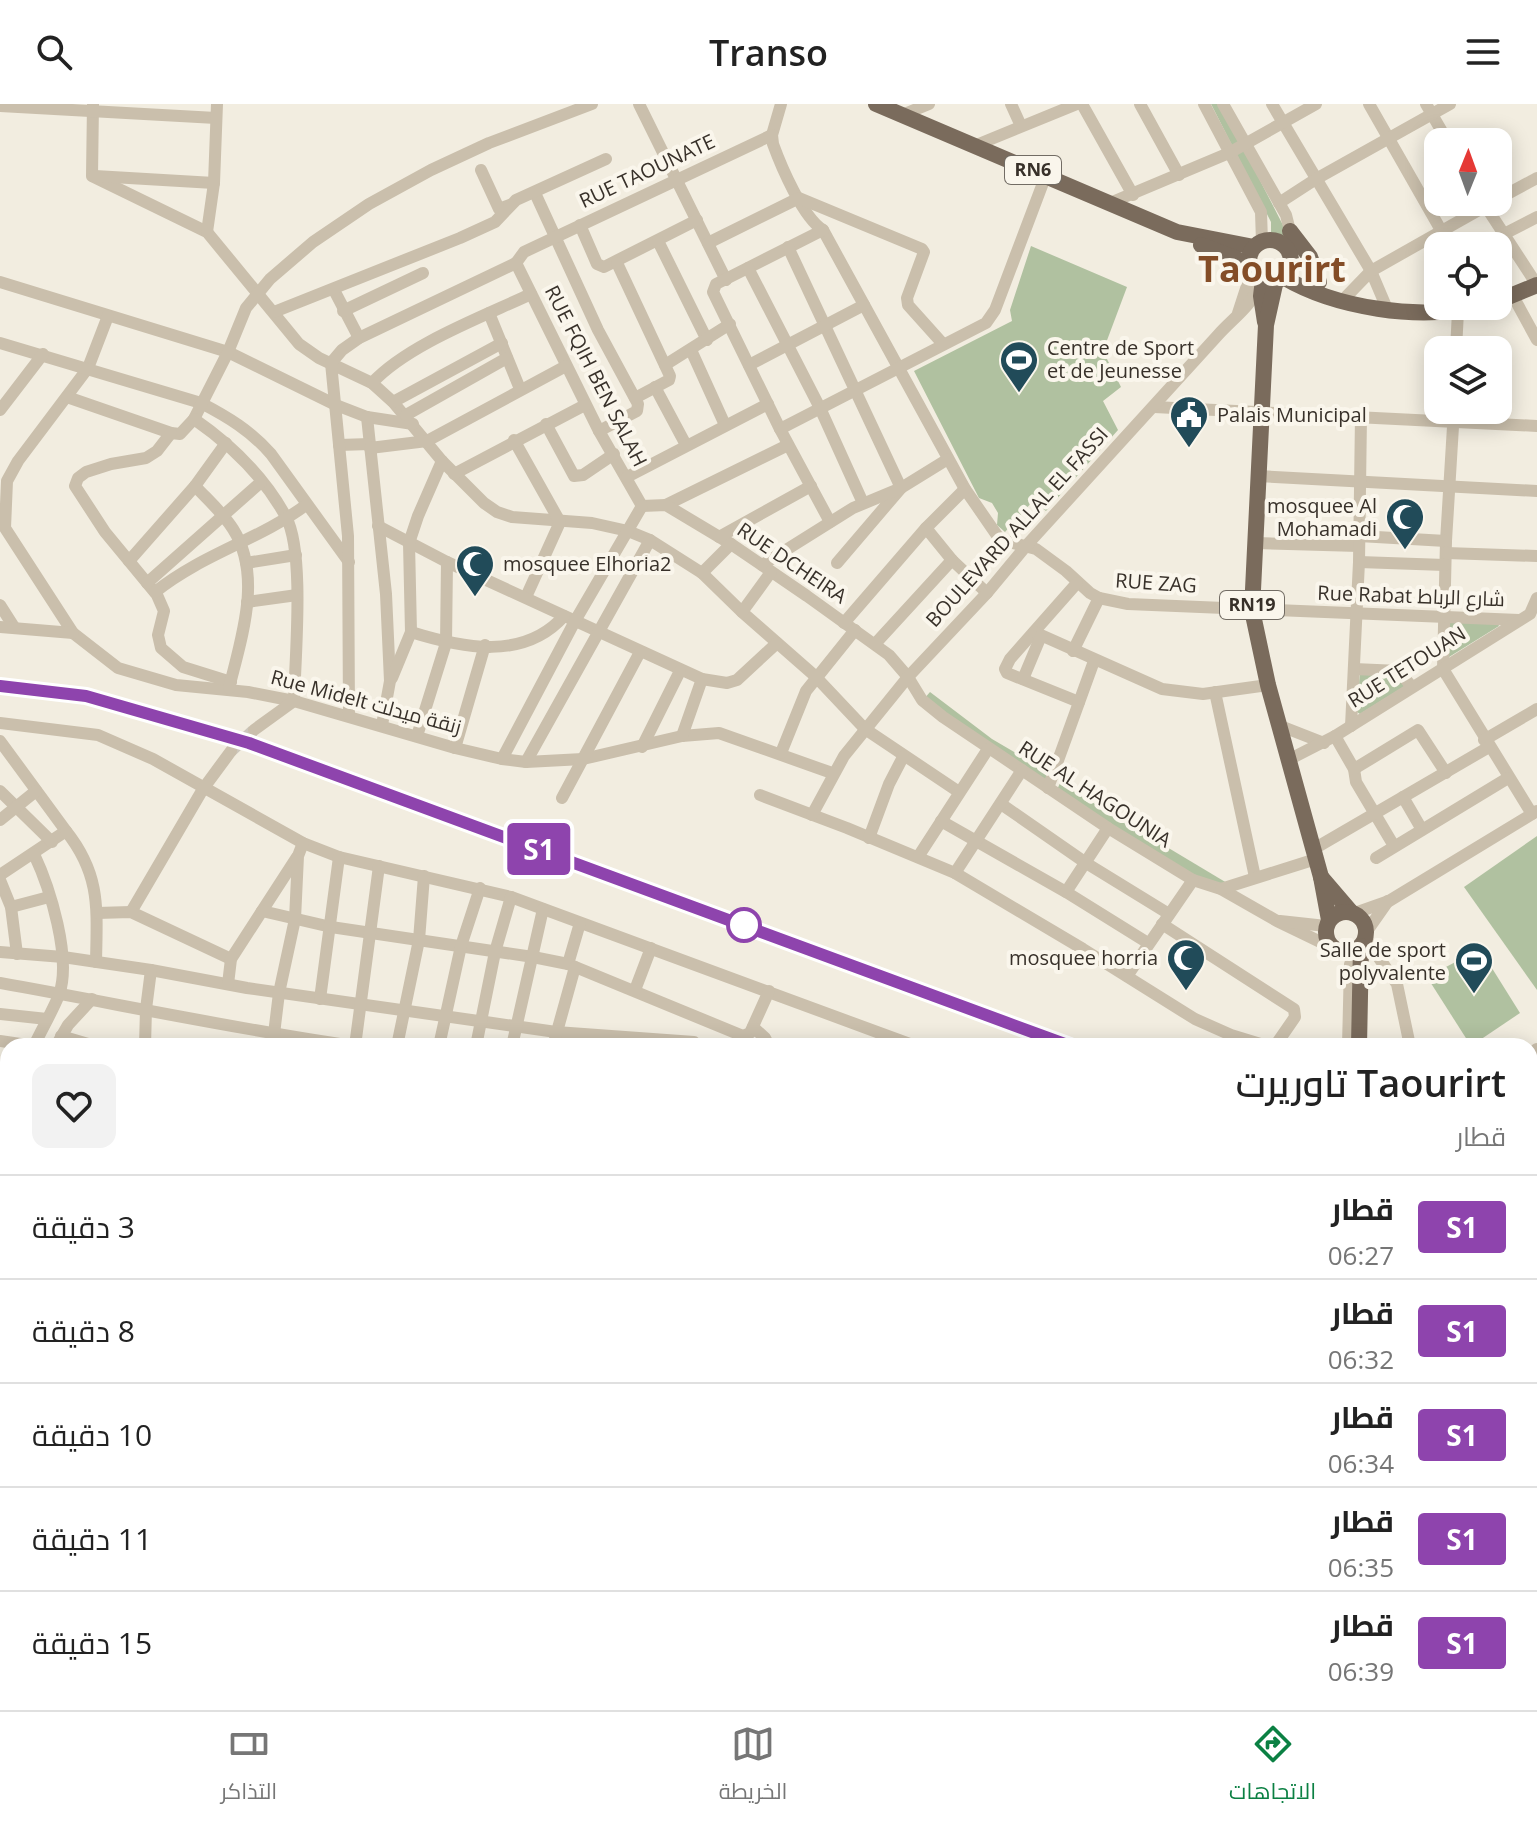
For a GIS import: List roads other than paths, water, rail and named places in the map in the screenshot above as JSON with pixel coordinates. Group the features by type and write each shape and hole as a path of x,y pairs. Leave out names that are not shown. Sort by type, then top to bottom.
{"main road":[{"name":"RN6","path":"876,104 1190,236 1258,244 1272,240 1281,243 1289,256 1321,288 1342,301 1388,311 1424,311"},
{"path":"1290,231 1310,257 1321,288"},
{"name":"RN6","path":"1190,236 1201,245 1235,258 1264,276 1305,289 1321,288"},
{"path":"1258,244 1249,260 1264,276 1289,256"},
{"name":"RN19","path":"1264,276 1261,296 1266,325 1252,610 1278,725 1321,877 1328,923 1327,939 1350,965 1358,1038"},
{"path":"1512,295 1537,285"},
{"name":"RN19","path":"1321,877 1363,920 1365,938 1350,965"},
{"path":"1328,923 1337,914 1353,912"},
{"path":"1350,965 1349,952 1365,938"}],"street":[{"path":"207,232 214,183 217,104"},
{"path":"67,397 171,433 185,431 228,352 246,308 313,242 369,204 431,170 489,143 592,104"},
{"path":"639,104 726,280"},
{"path":"781,104 772,135 776,151 807,216 823,230 965,489 998,539 1017,558"},
{"path":"902,115 929,104"},
{"path":"1011,104 1021,126"},
{"path":"974,146 1079,104 1133,195"},
{"path":"1140,104 1179,175"},
{"path":"1204,104 1261,212 1258,244"},
{"path":"1223,104 1279,203 1290,231 1289,256"},
{"path":"1272,104 1371,271 1388,311"},
{"path":"1110,203 1229,153 1316,104"},
{"path":"1369,104 1442,231"},
{"path":"1279,203 1390,138 1429,109 1450,104"},
{"path":"0,106 93,108 216,118"},
{"path":"92,176 93,108"},
{"path":"1429,109 1440,128"},
{"name":"RUE TAOUNATE","path":"331,363 359,338 516,263 524,252 772,135"},
{"path":"481,170 499,209 606,159"},
{"path":"780,429 986,323 1046,175"},
{"path":"92,176 214,183"},
{"path":"92,176 207,232 299,344 372,383 410,420 454,474 497,512 529,520 592,523 628,531 650,540 702,573 815,676 865,729 959,792"},
{"path":"1512,191 1537,178"},
{"path":"535,193 598,330 635,398 637,411 599,431"},
{"path":"708,243 799,198 924,250 913,277 908,305 943,344"},
{"path":"274,312 487,225 501,217 510,205"},
{"path":"1342,301 1371,271 1467,216"},
{"path":"1508,232 1537,217"},
{"path":"580,225 597,264 604,267 697,220"},
{"path":"823,230 716,284 713,292 788,445 830,522"},
{"path":"658,241 707,340"},
{"path":"1512,246 1537,285"},
{"path":"788,247 901,488"},
{"name":"RUE FQIH BEN SALAH","path":"516,263 585,405 642,506"},
{"path":"617,263 669,379 635,398"},
{"path":"748,268 820,408 858,505 872,524"},
{"path":"343,311 423,273"},
{"name":"BOULEVARD ALLAL EL FASSI","path":"812,815 832,773 908,677 1238,313 1264,276"},
{"path":"0,282 228,352 367,417 410,420 507,358"},
{"path":"334,290 359,338"},
{"path":"372,383 388,367 410,353 531,294"},
{"path":"749,365 864,305"},
{"path":"1512,306 1537,340"},
{"path":"489,313 520,389"},
{"path":"4,479 88,368 108,316"},
{"path":"665,365 730,324"},
{"path":"0,343 201,403 230,418 260,441 286,472 306,505 349,562"},
{"path":"393,402 502,343"},
{"path":"691,350 725,425"},
{"path":"0,410 43,354"},
{"path":"331,363 347,522 349,715"},
{"path":"339,445 370,446 427,441 566,366"},
{"path":"1174,385 1185,407"},
{"path":"655,387 686,445"},
{"path":"627,477 768,404"},
{"path":"454,474 585,405"},
{"path":"1154,407 1424,416"},
{"path":"1351,726 1359,562 1361,416"},
{"path":"367,417 386,594 390,681"},
{"path":"194,419 226,443 261,482 288,519 296,555 294,701 254,730"},
{"path":"1512,423 1537,426"},
{"path":"546,424 574,476 583,475 614,454"},
{"path":"1353,912 1389,901 1535,813 1508,778 1443,669 1453,424"},
{"path":"171,433 151,456 98,467 80,475 75,482 80,496 163,606 158,639 164,651 183,667 230,686 247,602 246,563 240,541 223,516 195,486"},
{"path":"514,440 560,522"},
{"path":"129,561 195,486 226,443"},
{"path":"502,759 570,619 642,506 666,505 788,445"},
{"path":"742,612 767,569 830,522 858,505 901,488 948,459"},
{"path":"382,725 390,681 411,632 409,543 442,461"},
{"path":"1258,476 1537,491"},
{"name":"Rue Midelt زنقة ميدلت","path":"4,479 2,529 73,633 107,661 128,673 176,685 230,686 349,715 455,748 502,759 526,762 583,759 682,736 719,733 832,773"},
{"path":"151,588 261,482"},
{"path":"702,573 725,541 811,486"},
{"path":"837,563 901,488"},
{"path":"781,753 815,676 926,528 965,489"},
{"path":"151,588 288,519 306,505"},
{"name":"RUE DCHEIRA","path":"666,505 850,626 889,655 908,677"},
{"path":"526,597 560,522"},
{"path":"378,526 447,562 702,679 727,683 737,680 777,643"},
{"path":"926,528 952,560 987,593"},
{"name":"RUE ZAG","path":"998,539 1026,546 1052,559 1077,583 1099,598 1128,604 1252,610"},
{"path":"526,762 650,540"},
{"path":"1256,543 1359,541 1446,553 1537,556"},
{"path":"1359,562 1446,553"},
{"path":"246,563 296,555"},
{"path":"875,644 952,560"},
{"path":"417,736 446,643 447,562"},
{"path":"1077,583 1038,634 1006,665 1007,673 1079,702"},
{"path":"247,602 297,595"},
{"path":"1073,651 1099,598"},
{"path":"1529,619 1537,598"},
{"path":"0,605 7,627 73,633"},
{"name":"Rue Rabat شارع الرباط","path":"1252,610 1529,619"},
{"path":"411,632 446,643 504,646 532,640 570,619"},
{"name":"RUE TETOUAN","path":"1288,760 1329,740 1411,686 1529,619"},
{"path":"1038,634 1162,689 1188,694 1268,685"},
{"path":"1023,679 1038,634"},
{"path":"455,748 485,645"},
{"path":"562,798 640,652"},
{"path":"1048,788 1094,661"},
{"path":"1354,669 1399,671 1411,686"},
{"path":"642,747 680,671"},
{"name":"RUE AL HAGOUNIA","path":"908,677 930,708 1108,828 1193,880 1221,889 1350,965"},
{"path":"682,736 702,679"},
{"path":"1215,692 1255,877"},
{"path":"1221,889 1314,855 1375,814 1446,773 1537,709"},
{"path":"689,719 719,733"},
{"path":"0,723 98,735 153,759 303,843 339,857 511,897 894,1038"},
{"path":"1278,725 1329,740 1354,769 1356,782 1394,846"},
{"path":"1354,769 1418,730 1446,773"},
{"path":"0,741 90,868 97,913 96,962"},
{"path":"918,857 988,749"},
{"path":"131,912 203,789 231,751"},
{"path":"869,838 903,757"},
{"path":"955,873 1022,770"},
{"path":"1376,858 1508,778"},
{"path":"0,791 52,842"},
{"path":"0,820 36,791"},
{"path":"760,795 955,873 1195,1019 1241,1038"},
{"path":"1403,797 1421,828"},
{"path":"1001,804 1294,1009 1295,1017 1281,1038"},
{"path":"941,821 1148,943"},
{"path":"1066,892 1108,828"},
{"path":"17,954 11,907 0,877 66,831"},
{"path":"228,984 231,959 298,856 303,843"},
{"path":"34,854 49,897 63,957 60,993 38,1038"},
{"path":"274,1034 279,993 295,919 298,856"},
{"path":"320,999 339,857"},
{"path":"356,1038 379,866"},
{"path":"398,1038 419,940 424,876"},
{"path":"1127,976 1193,880"},
{"path":"440,1038 461,946 480,888"},
{"path":"11,907 49,897"},
{"path":"477,1038 495,952 511,897"},
{"path":"1389,901 1365,938 1397,984 1408,1038"},
{"path":"514,1038 543,909"},
{"path":"262,911 331,927 533,957 571,966 747,1035 769,991"},
{"path":"97,913 131,912 231,959"},
{"path":"1277,921 1328,923"},
{"path":"555,1038 580,923"},
{"path":"635,990 651,948"},
{"path":"0,952 63,957 151,970 279,993 556,1032 576,1038"},
{"path":"1348,1038 1350,965"},
{"path":"145,1038 151,970"},
{"path":"0,983 301,1038"},
{"path":"60,1038 92,999"},
{"path":"0,1014 47,1019"},
{"path":"694,1038 695,1016"},
{"path":"753,1027 765,1038"},
{"path":"730,1030 730,1038"}],"tunnel":[{"path":"231,751 254,730"}],"railway":[{"path":"0,686 86,696 249,743 1047,1038"}],"train":[{"name":"S1","path":"0,686 86,696 249,743 1048,1038"}],"place":[{"name":"Centre de Sport et de Jeunesse","path":"1019,394"},
{"name":"Palais Municipal","path":"1189,449"},
{"name":"mosquee Al Mohamadi","path":"1405,551"},
{"name":"mosquee Elhoria2","path":"475,598"},
{"name":"mosquee horria","path":"1186,992"},
{"name":"Salle de sport polyvalente","path":"1474,995"}],"district":[{"name":"Taourirt","path":"1272,269"}]}
